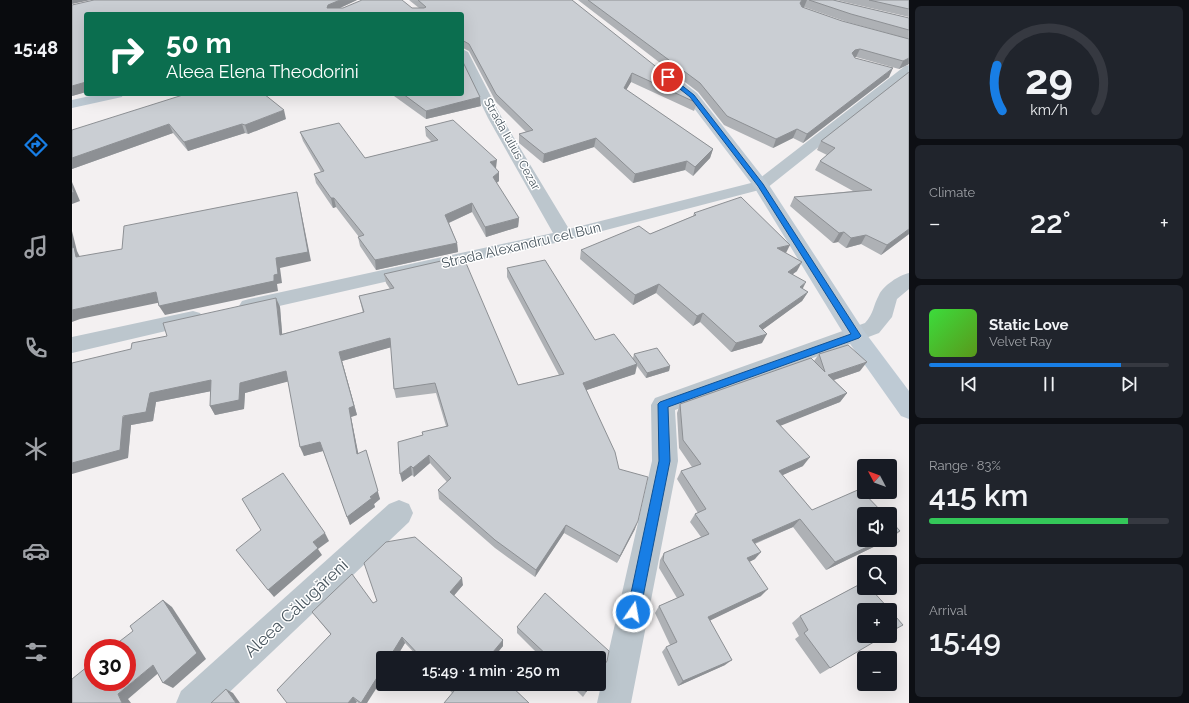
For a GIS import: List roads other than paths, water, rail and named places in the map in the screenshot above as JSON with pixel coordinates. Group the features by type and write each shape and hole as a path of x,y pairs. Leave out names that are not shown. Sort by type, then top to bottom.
{"main road":[{"path":"656,67 692,96 761,185 856,336 909,409"},
{"path":"72,104 108,96"}],"street":[{"name":"Strada Iulius Cezar","path":"464,56 495,118 564,236"},
{"name":"Strada Alexandru cel Bun","path":"234,309 564,236 761,185 898,77"},
{"path":"614,703 665,461 663,404 856,336 872,328 882,317 888,296 909,279"},
{"path":"72,345 210,314"},
{"name":"Aleea Călugăreni","path":"193,703 399,513"}]}
